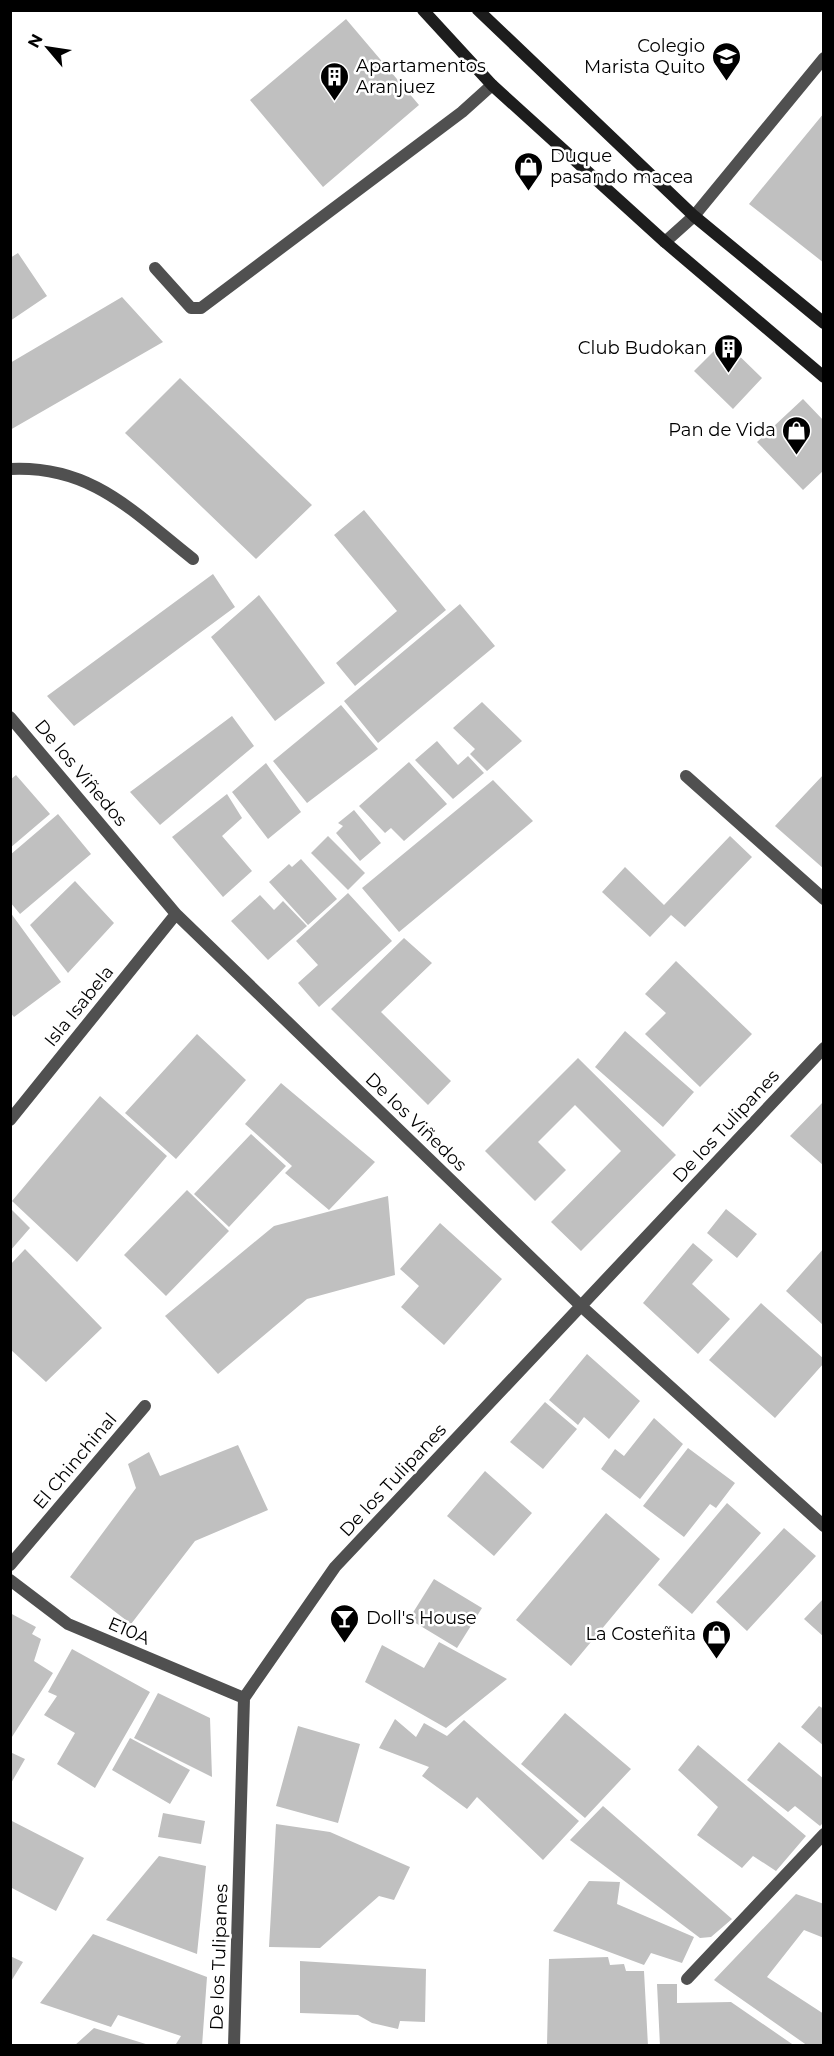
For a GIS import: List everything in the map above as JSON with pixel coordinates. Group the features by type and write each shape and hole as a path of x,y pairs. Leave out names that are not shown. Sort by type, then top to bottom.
{"street":[{"path":"423,10 492,85 665,242 824,377"},
{"path":"478,10 694,216 824,324"},
{"path":"665,242 694,216 824,58"},
{"path":"155,268 191,308 201,308 462,112 492,85"},
{"path":"10,469 34,468 72,475 106,491 193,560"},
{"name":"De los Viñedos","path":"10,717 176,914 581,1306 824,1526"},
{"path":"686,776 824,899"},
{"name":"Isla Isabela","path":"10,1119 176,914"},
{"name":"De los Tulipanes","path":"234,2046 244,1698 335,1567 824,1047"},
{"name":"El Chinchinal","path":"10,1566 145,1406"},
{"name":"E10A","path":"10,1580 68,1624 244,1698"},
{"path":"687,1979 824,1834"}],"building":[{"name":"Apartamentos Aranjuez","path":"346,19 419,105 323,187 250,100"},
{"path":"824,113 824,263 749,204"},
{"path":"18,253 47,296 10,321 10,258"},
{"path":"122,297 163,342 10,430 10,363"},
{"name":"Club Budokan","path":"724,341 762,378 733,409 694,371"},
{"path":"180,378 312,505 256,559 125,433"},
{"name":"Pan de Vida","path":"803,399 824,421 824,470 803,490 757,442"},
{"path":"364,510 446,610 355,686 336,663 397,611 334,535"},
{"path":"213,574 235,607 74,726 47,696"},
{"path":"259,595 325,683 275,721 211,637"},
{"path":"460,604 495,646 378,743 344,701"},
{"path":"482,702 522,741 487,771 470,754 475,749 453,728"},
{"path":"341,705 378,749 307,803 273,761"},
{"path":"232,716 254,746 160,825 130,792"},
{"path":"437,741 458,765 468,756 484,773 453,799 415,760"},
{"path":"409,762 447,804 404,841 391,828 385,833 359,806"},
{"path":"266,763 301,812 268,839 232,792"},
{"path":"824,774 824,869 775,826"},
{"path":"16,775 50,814 10,848 10,780"},
{"path":"493,780 533,821 399,932 362,888"},
{"path":"227,794 242,818 222,836 252,871 223,897 172,837"},
{"path":"354,810 381,843 360,861 336,833 343,826 338,823"},
{"path":"58,814 91,854 20,914 10,902 10,855"},
{"path":"328,836 365,873 348,890 311,853"},
{"path":"730,836 752,857 685,927 671,915 650,937 602,892 625,867 664,905"},
{"path":"301,859 337,899 308,925 269,882 289,864 292,867"},
{"path":"75,881 114,923 68,973 30,925"},
{"path":"348,893 392,941 319,1007 298,983 318,965 296,941"},
{"path":"260,895 274,910 283,901 307,926 268,960 231,921"},
{"path":"10,912 61,982 14,1017 10,1012"},
{"path":"404,938 432,963 381,1012 451,1081 428,1105 331,1009"},
{"path":"676,961 752,1034 700,1087 645,1034 666,1013 645,994"},
{"path":"625,1031 694,1092 663,1127 595,1067"},
{"path":"197,1034 246,1080 176,1159 125,1113"},
{"path":"578,1058 676,1155 581,1251 551,1222 621,1151 575,1105 538,1142 566,1170 535,1201 485,1151"},
{"path":"281,1083 375,1162 329,1210 285,1173 292,1166 245,1124"},
{"path":"100,1096 167,1156 77,1262 12,1201"},
{"path":"824,1101 824,1166 790,1136"},
{"path":"251,1134 286,1166 229,1227 194,1194"},
{"path":"187,1190 229,1231 166,1296 124,1255"},
{"path":"388,1196 395,1275 307,1299 218,1374 165,1316 274,1226"},
{"path":"10,1208 30,1228 10,1251"},
{"path":"726,1209 757,1234 737,1258 707,1233"},
{"path":"440,1223 502,1279 444,1345 401,1307 419,1286 400,1269"},
{"path":"693,1243 713,1260 692,1284 730,1319 698,1354 643,1303"},
{"path":"824,1248 824,1326 786,1291"},
{"path":"25,1249 102,1328 46,1382 10,1349 10,1265"},
{"path":"761,1303 824,1359 824,1363 775,1418 709,1360"},
{"path":"587,1354 640,1401 609,1439 584,1417 578,1425 549,1400"},
{"path":"545,1402 577,1429 543,1469 510,1442"},
{"path":"654,1418 683,1444 640,1499 601,1469 615,1449 624,1456"},
{"path":"238,1445 268,1510 195,1541 131,1624 70,1577 136,1488 128,1464 149,1452 160,1476"},
{"path":"688,1448 735,1483 716,1508 710,1504 684,1537 643,1506"},
{"path":"485,1471 532,1513 494,1556 447,1516"},
{"path":"727,1503 761,1533 692,1614 658,1585"},
{"path":"606,1513 660,1559 571,1666 516,1620"},
{"path":"784,1528 816,1556 747,1631 716,1602"},
{"path":"434,1579 482,1608 457,1648 409,1619"},
{"path":"824,1598 824,1637 804,1619"},
{"path":"10,1613 36,1627 32,1634 41,1639 34,1661 53,1673 10,1740"},
{"path":"439,1642 507,1679 446,1728 365,1682 382,1645 424,1668"},
{"path":"72,1649 150,1692 95,1788 57,1764 75,1733 44,1715 57,1696 48,1692"},
{"path":"158,1693 210,1718 212,1777 134,1738"},
{"path":"819,1706 824,1709 824,1746 801,1727"},
{"path":"565,1713 631,1769 585,1818 521,1764"},
{"path":"395,1719 416,1737 424,1723 447,1736 464,1720 579,1821 543,1860 477,1797 467,1809 422,1776 429,1767 379,1748"},
{"path":"298,1726 360,1744 338,1823 276,1806"},
{"path":"130,1738 190,1770 170,1804 112,1770"},
{"path":"779,1742 824,1779 824,1822 820,1826 795,1806 788,1812 747,1780"},
{"path":"698,1745 806,1836 776,1871 753,1856 742,1868 697,1835 718,1807 678,1770"},
{"path":"10,1752 25,1759 10,1785"},
{"path":"603,1806 732,1919 711,1937 700,1938 570,1840"},
{"path":"163,1813 205,1821 201,1844 158,1837"},
{"path":"10,1820 84,1858 56,1911 10,1887"},
{"path":"276,1824 330,1832 410,1867 394,1900 379,1896 320,1948 269,1947"},
{"path":"159,1856 206,1866 197,1954 106,1920"},
{"path":"589,1881 620,1882 617,1904 694,1937 682,1963 651,1953 644,1965 553,1931"},
{"path":"796,1894 824,1904 824,1938 804,1930 767,1977 824,2014 824,2046 808,2046 714,1980"},
{"path":"93,1934 207,1977 202,2046 176,2044 181,2036 118,2015 111,2027 40,2003"},
{"path":"10,1956 23,1962 10,1983"},
{"path":"608,1957 610,1965 624,1964 626,1971 644,1971 648,2046 547,2045 549,1959"},
{"path":"300,1961 426,1969 425,2022 400,2021 398,2029 372,2023 358,2015 300,2013"},
{"path":"657,1984 677,1984 677,2003 731,2002 795,2046 660,2046"},
{"path":"94,2028 149,2045 149,2046 74,2046"}],"place":[{"name":"Colegio Marista Quito","path":"726,82"},
{"name":"Apartamentos Aranjuez","path":"335,102"},
{"name":"Duque pasando macea","path":"529,192"},
{"name":"Club Budokan","path":"728,374"},
{"name":"Pan de Vida","path":"797,456"},
{"name":"Doll's House","path":"345,1644"},
{"name":"La Costeñita","path":"717,1660"}]}
